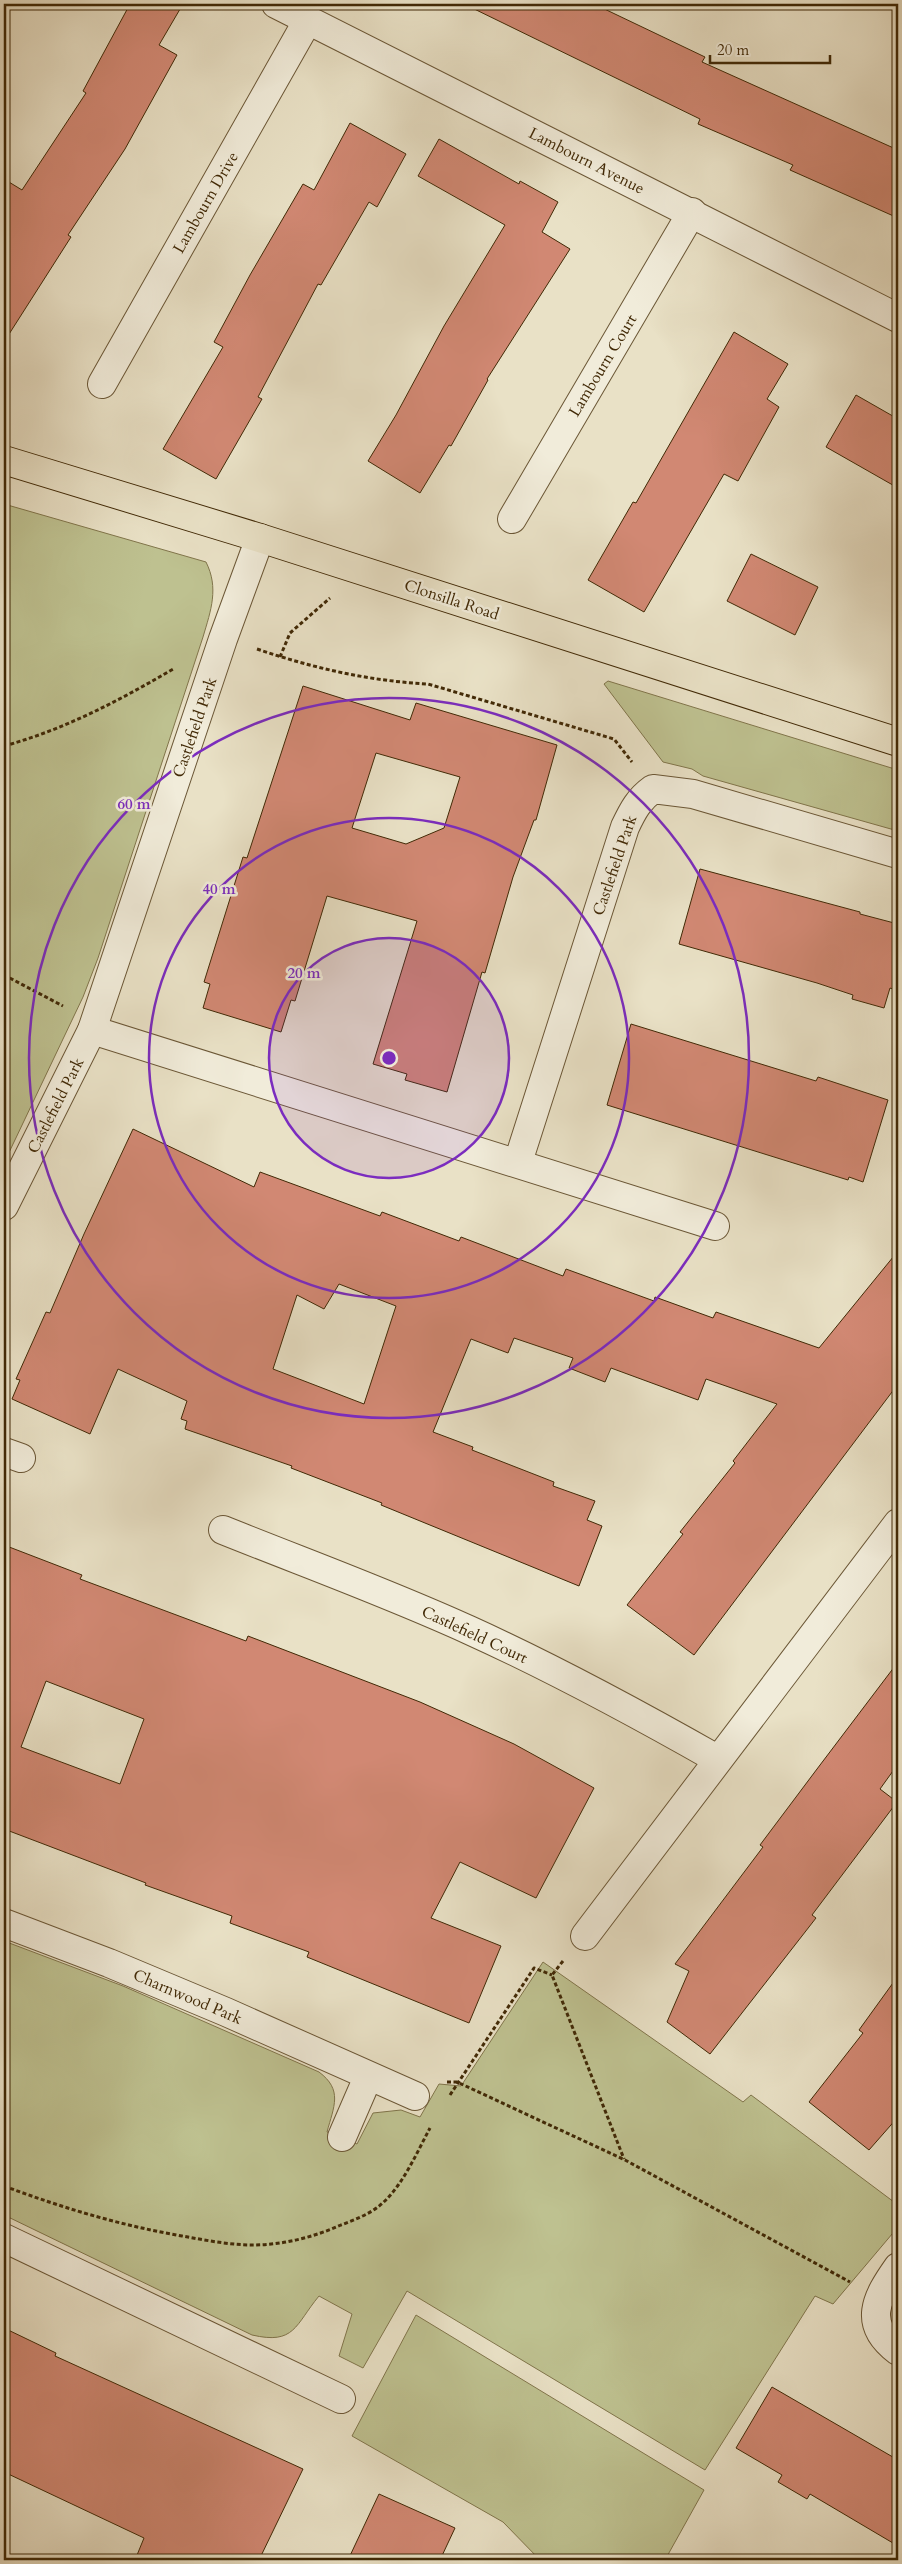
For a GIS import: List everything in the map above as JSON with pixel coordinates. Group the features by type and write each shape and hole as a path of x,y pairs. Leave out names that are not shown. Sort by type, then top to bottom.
{"main road":[{"name":"Clonsilla Road","path":"4,460 356,568 898,742"}],"street":[{"name":"Lambourn Avenue","path":"276,4 692,212 898,318"},
{"name":"Lambourn Drive","path":"102,384 308,20"},
{"name":"Lambourn Court","path":"512,519 692,212"},
{"name":"Castlefield Park","path":"4,1206 92,1030 223,639 260,538"},
{"name":"Castlefield Park","path":"518,1162 625,827 636,804 654,788"},
{"path":"654,788 693,794 898,854"},
{"path":"92,1030 518,1162 715,1226"},
{"path":"584,1936 717,1758 898,1523"},
{"name":"Castlefield Court","path":"223,1530 366,1586 476,1633 626,1708 717,1758"},
{"name":"Charnwood Park","path":"4,1923 110,1963 218,2008 368,2077 415,2096"},
{"path":"342,2137 368,2077"},
{"path":"4,2238 341,2399"},
{"path":"898,2267 877,2302 876,2324 886,2342 898,2351"}],"path":[{"path":"280,657 290,633 308,615 324,605 356,568"},
{"path":"4,746 56,730 107,707 223,639 280,657 353,676 428,684 614,739 654,788"},
{"path":"4,975 72,1011 92,1030"},
{"path":"552,1975 584,1936"},
{"path":"448,2099 457,2082 534,1968 552,1975 625,2160"},
{"path":"415,2096 422,2083 457,2082 625,2160 839,2275 877,2302"},
{"path":"4,2186 66,2209 127,2226 220,2243 254,2245 290,2242 326,2232 379,2206 399,2183 433,2124"}],"green space":[{"path":"4,504 206,562 213,590 211,608 203,637 98,958 83,997 4,1163"},
{"path":"608,681 898,770 898,831 703,776 692,769 663,762 604,684"},
{"path":"4,1941 123,1986 319,2072 331,2085 335,2099 327,2132 357,2144 373,2113 401,2110 420,2117 439,2084 461,2086 543,1962 743,2102 751,2095 898,2205 898,2227 833,2304 815,2296 705,2470 407,2291 363,2368 339,2356 352,2314 319,2296 299,2324 286,2335 266,2337 252,2335 4,2215"},
{"path":"416,2315 704,2490 665,2560 540,2560 503,2522 352,2436"}],"building":[{"path":"130,4 183,4 159,45 177,55 125,149 68,235 71,237 4,342 4,179 22,190 86,93 83,91"},
{"path":"464,4 594,4 705,57 702,62 898,150 898,218 790,170 793,165 698,124 700,119"},
{"path":"350,123 406,154 377,207 369,202 321,285 318,284 258,397 262,399 216,479 163,449 223,347 214,342 250,275 303,184 314,190"},
{"path":"439,139 519,184 520,181 558,202 542,232 570,249 487,379 451,446 449,445 420,493 368,461 396,415 444,326 505,225 418,176"},
{"path":"734,332 788,364 767,399 779,407 738,481 724,474 644,612 588,580 633,502 636,503"},
{"path":"856,395 898,419 898,488 826,447"},
{"path":"751,554 818,587 795,635 727,601"},
{"path":"303,686 410,720 416,703 557,745 536,820 534,820 513,877 485,973 482,972 447,1092 405,1080 407,1074 373,1064 417,921 327,896 295,1001 291,1000 281,1032 203,1008 210,984 204,982 243,857 247,858","holes":["376,753 460,777 444,828 406,844 352,828"]},
{"path":"700,869 898,924 898,991 890,988 884,1008 852,999 853,995 817,983 679,944"},
{"path":"631,1024 816,1081 818,1077 888,1100 863,1182 849,1177 848,1180 607,1105"},
{"path":"133,1129 254,1187 260,1172 380,1216 382,1212 459,1241 461,1237 563,1276 566,1269 654,1301 655,1297 713,1318 716,1312 819,1348 898,1251 898,1384 694,1655 627,1605 683,1534 680,1532 735,1463 733,1461 777,1404 706,1379 698,1400 611,1368 605,1382 569,1368 573,1358 514,1338 508,1353 471,1339 433,1432 473,1447 472,1450 554,1482 553,1486 595,1501 587,1520 602,1526 579,1586 381,1505 382,1503 291,1468 292,1466 185,1429 187,1421 181,1419 187,1401 118,1369 90,1434 12,1399 20,1380 16,1379 46,1312 50,1313","holes":["339,1284 396,1306 364,1404 273,1369 297,1295 324,1309"]},
{"path":"4,1545 82,1575 80,1579 246,1641 248,1636 420,1702 514,1744 594,1788 536,1898 460,1862 431,1918 501,1946 469,2023 307,1957 309,1952 230,1923 232,1916 145,1885 146,1883 4,1829","holes":["46,1681 144,1719 120,1784 21,1747"]},
{"path":"898,1662 898,1764 880,1789 897,1802 812,1915 816,1918 710,2054 667,2022 689,1971 675,1964 763,1847 760,1845"},
{"path":"898,1976 898,2117 869,2150 809,2102 863,2033 859,2030"},
{"path":"4,2328 56,2353 55,2356 303,2469 259,2560 135,2560 144,2538 4,2472"},
{"path":"772,2387 898,2460 898,2546 810,2494 807,2499 778,2482 782,2475 736,2448"},
{"path":"379,2494 455,2528 440,2560 348,2560"}]}
